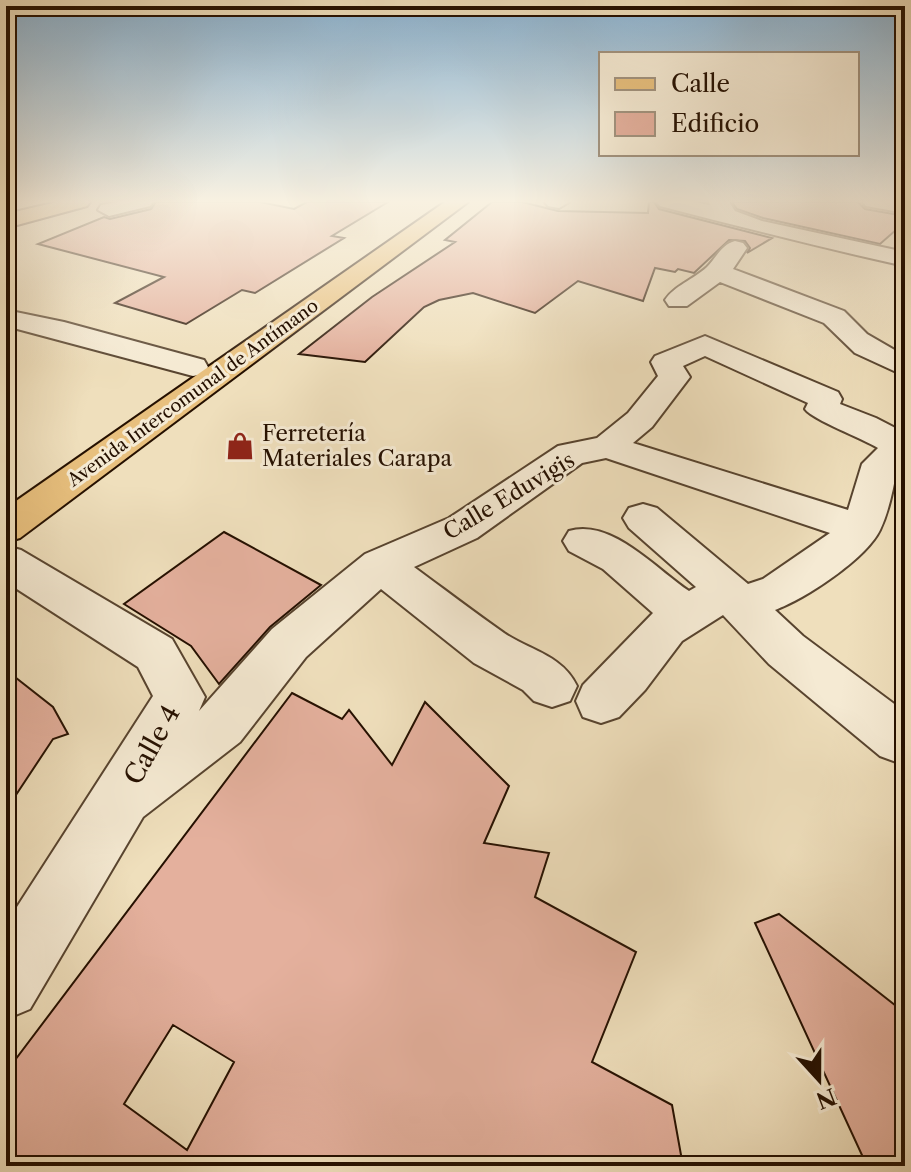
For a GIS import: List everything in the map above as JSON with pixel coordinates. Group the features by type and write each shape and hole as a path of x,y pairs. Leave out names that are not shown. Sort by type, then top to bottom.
{"main road":[{"name":"Avenida Intercomunal de Antímano","path":"6,492 351,257"},
{"name":"Avenida Intercomunal de Antímano","path":"6,528 382,257"}],"street":[{"path":"678,300 718,272 729,257"},
{"path":"718,272 834,317 852,336 905,367"},
{"path":"6,318 54,328 193,367"},
{"name":"Calle Eduvigis","path":"123,797 221,725 289,643 380,565 463,528 571,454 608,447 640,420 674,377 666,362 705,345 826,399 822,409 864,425 904,447"},
{"path":"608,447 861,528"},
{"path":"601,701 628,675 666,628 717,603 779,591 836,551 861,528 880,464 904,447"},
{"path":"643,518 706,570 717,603"},
{"path":"584,541 618,558 647,585 717,603 786,650 899,739"},
{"name":"Calle 4","path":"6,561 155,653 180,697 123,797 6,985"},
{"path":"380,565 491,649 540,675 552,686"}],"building":[{"path":"86,257 314,257 255,293 242,290 186,324 115,303 164,277"},
{"path":"433,257 711,257 694,273 655,268 643,301 578,281 535,313 473,293 439,300 424,307 365,362 299,354 372,297"},
{"path":"224,532 321,585 270,627 219,684 191,646 124,604"},
{"path":"6,670 53,707 68,734 53,739 6,810"},
{"path":"292,693 342,719 349,710 392,765 425,702 509,786 484,843 549,853 535,897 636,952 592,1062 672,1105 683,1166 6,1166 6,1072","holes":["173,1025 234,1062 187,1150 124,1104"]},
{"path":"779,914 905,1013 905,1166 867,1166 755,923"}],"place":[{"name":"Ferretería Materiales Carapa","path":"240,446"}]}
